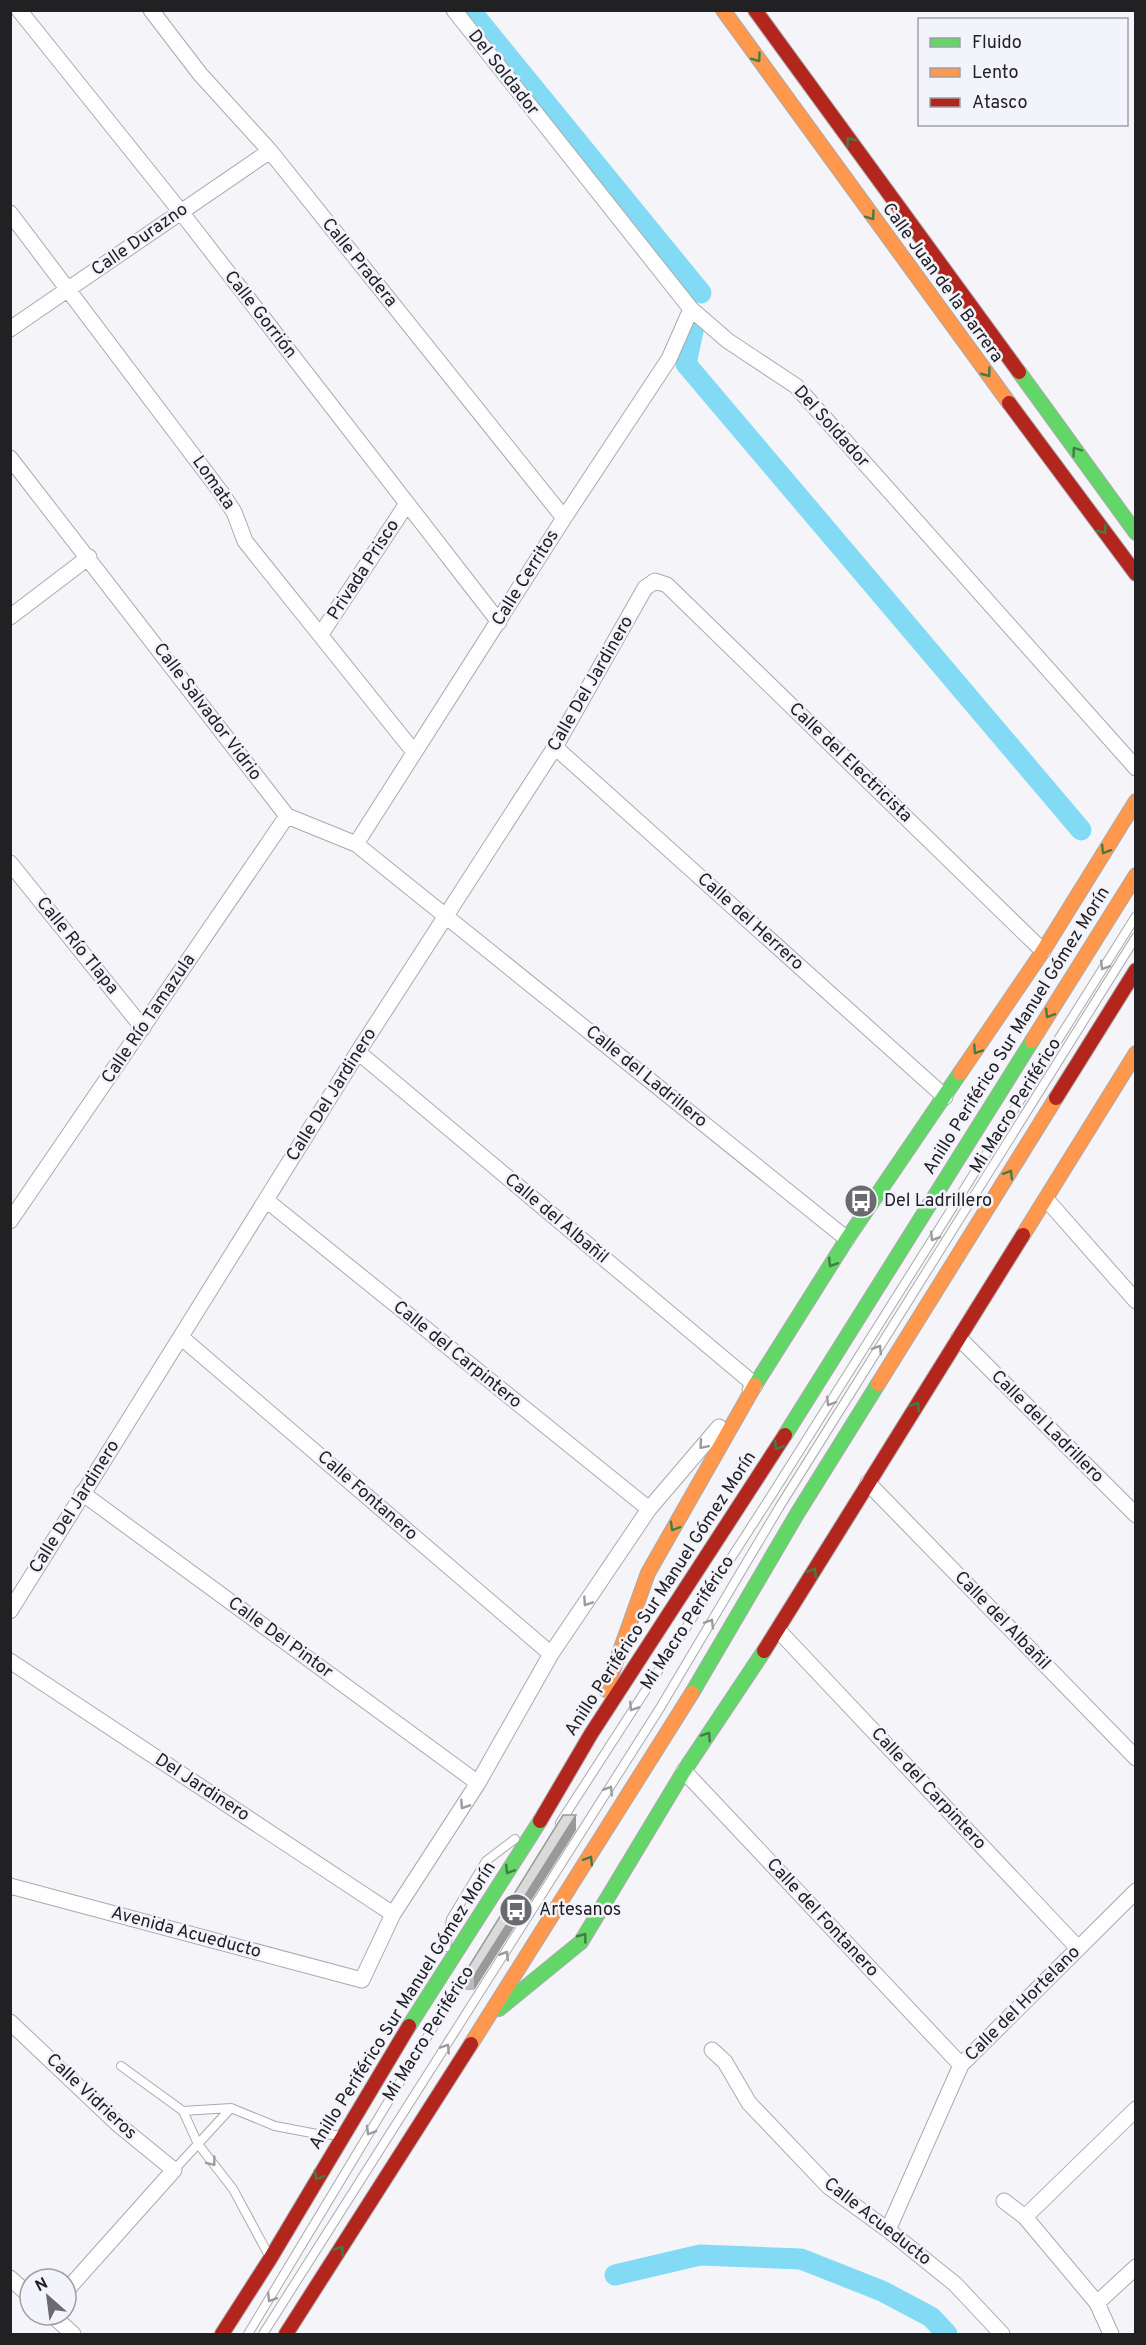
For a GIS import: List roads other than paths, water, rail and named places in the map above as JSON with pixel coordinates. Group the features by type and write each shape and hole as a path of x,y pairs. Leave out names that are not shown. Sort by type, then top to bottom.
{"main road":[{"name":"Calle Juan de la Barrera","path":"754,10 1136,532"},
{"name":"Calle Juan de la Barrera","path":"727,12 815,139 1136,574"},
{"path":"815,139 837,123"},
{"path":"904,261 926,246"},
{"path":"591,1734 648,1573 755,1385 847,1239 1043,951 1136,801"},
{"name":"Anillo Periférico Sur Manuel Gómez Morín","path":"222,2334 270,2259 380,2071 540,1820 591,1734 753,1486 1136,876"},
{"path":"286,2334 491,2016 673,1726 797,1514 1136,970"},
{"path":"491,2016 581,1942 684,1771 778,1630 1136,1053"}],"street":[{"name":"Calle Gorrión","path":"19,10 181,212 499,622"},
{"name":"Calle Pradera","path":"151,10 200,74 270,152 564,518"},
{"name":"Del Soldador","path":"454,10 691,309 728,341 796,386 1136,768"},
{"name":"Calle Durazno","path":"10,329 270,152"},
{"name":"Lomata","path":"10,213 225,498 234,512 245,541 414,752"},
{"name":"Calle Cerritos","path":"356,844 564,518 669,359 691,309"},
{"name":"Calle Salvador Vidrio","path":"10,458 287,816"},
{"name":"Privada Prisco","path":"321,634 406,505"},
{"path":"10,617 88,557"},
{"name":"Calle Del Jardinero","path":"10,1611 358,1053 555,747 645,588 655,581"},
{"name":"Calle del Electricista","path":"655,581 667,585 1043,951"},
{"name":"Calle del Herrero","path":"555,747 945,1097"},
{"path":"287,816 356,844 446,916"},
{"name":"Calle Río Tamazula","path":"10,1221 287,816"},
{"name":"Calle Río Tlapa","path":"10,863 143,1028"},
{"name":"Calle del Ladrillero","path":"446,916 847,1239"},
{"name":"Calle del Albañil","path":"358,1053 755,1385"},
{"path":"1046,1199 1136,1301"},
{"name":"Calle del Carpintero","path":"266,1200 649,1509"},
{"name":"Calle Fontanero","path":"182,1338 551,1654"},
{"name":"Calle del Ladrillero","path":"959,1338 1136,1515"},
{"path":"393,1914 478,1783 551,1654 649,1509 755,1385"},
{"name":"Calle del Albañil","path":"868,1483 1136,1758"},
{"name":"Calle Del Pintor","path":"82,1493 478,1783"},
{"name":"Calle del Carpintero","path":"778,1630 1078,1948"},
{"name":"Del Jardinero","path":"10,1662 393,1914"},
{"name":"Calle del Fontanero","path":"684,1771 961,2065"},
{"name":"Avenida Acueducto","path":"10,1886 362,1980 393,1914"},
{"name":"Calle del Hortelano","path":"888,2230 961,2065 1136,1891"},
{"name":"Calle Vidrieros","path":"10,2022 120,2126 174,2170"},
{"name":"Calle Acueducto","path":"712,2050 725,2062 749,2103 829,2187 888,2230 955,2284 1002,2334"},
{"path":"1025,2217 1136,2109"},
{"path":"78,2278 174,2170"},
{"path":"1004,2201 1025,2217 1097,2303 1111,2334"},
{"path":"1097,2303 1136,2267"}],"lane":[{"name":"Mi Macro Periférico","path":"558,1826 773,1493 1136,916"},
{"name":"Mi Macro Periférico","path":"263,2334 474,2005 660,1708 780,1506 1136,937"},
{"path":"442,1976 451,1919 486,1862 540,1820"},
{"name":"Mi Macro Periférico","path":"248,2334 469,1968"},
{"path":"122,2066 183,2111 198,2144 233,2189 270,2259"},
{"path":"174,2170 231,2108"},
{"path":"183,2111 231,2108 276,2126 317,2134 342,2135"}],"waterway":[{"path":"470,10 701,293"},
{"path":"693,331 686,364 1081,830"},
{"path":"615,2275 700,2255 801,2259 882,2291 931,2317 947,2334"}],"place":[{"name":"Del Ladrillero","path":"861,1201"},
{"name":"Artesanos","path":"516,1910"}]}
